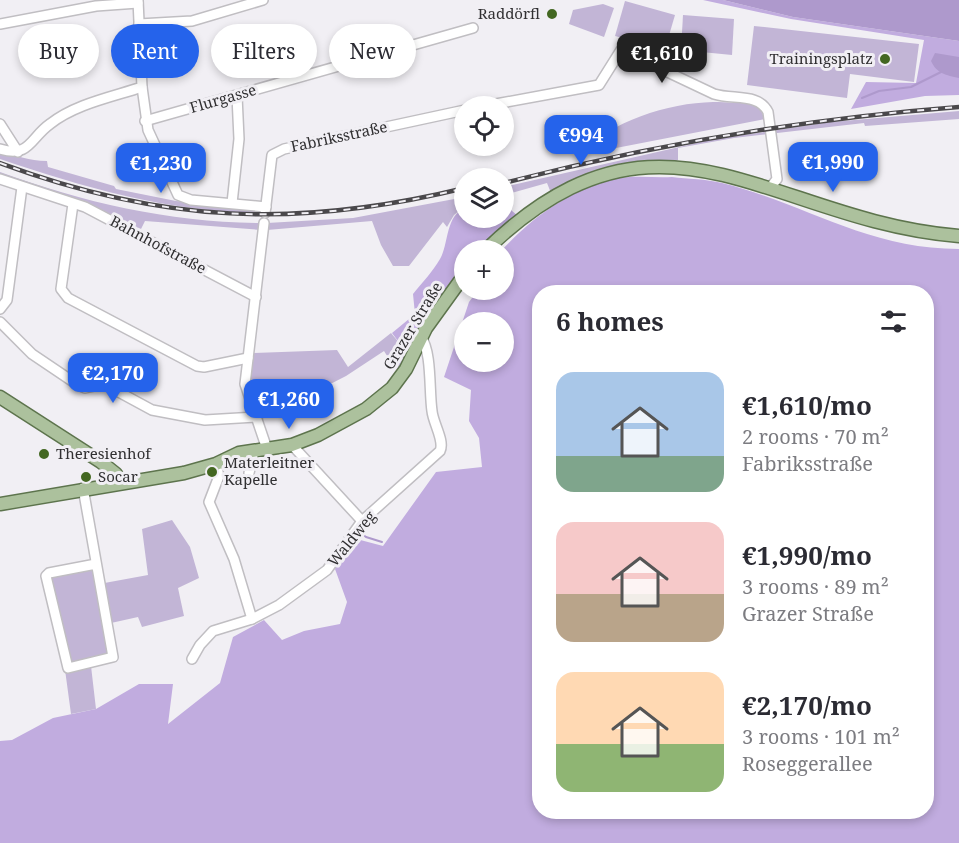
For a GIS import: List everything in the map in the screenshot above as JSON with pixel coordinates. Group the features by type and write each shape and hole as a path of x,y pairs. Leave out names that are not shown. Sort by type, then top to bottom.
{"main road":[{"path":"498,240 553,196 588,179 640,167 684,167 719,173 871,222 920,232 959,236"},
{"name":"Grazer Straße","path":"0,504 83,488 184,473 216,464 239,453 292,445 336,425 384,395 401,377 421,337 454,290"},
{"path":"0,397 101,462 120,482"}],"street":[{"path":"0,24 96,6 138,2 139,24 192,21 263,0"},
{"name":"Flurgasse","path":"145,121 473,28"},
{"path":"514,100 599,84 621,50 714,94 730,99 758,100 765,105 768,112 777,179 770,188"},
{"path":"142,78 145,121 178,195 187,199 232,203 265,214"},
{"path":"0,149 18,152 29,146 47,126 59,118 142,87"},
{"path":"232,203 239,139 237,96"},
{"name":"Fabriksstraße","path":"261,450 256,417 245,391 272,154 454,112"},
{"path":"0,124 18,152"},
{"name":"Bahnhofstraße","path":"0,179 73,204 122,226 256,297"},
{"path":"0,309 7,300 22,187"},
{"path":"73,204 61,289 68,298 196,366 204,367 248,358"},
{"path":"0,322 32,354 78,386 85,388 104,384 152,410 205,420 256,417"},
{"name":"Waldweg","path":"192,659 200,645 213,631 252,619 279,605 327,570 362,521 442,447 435,428 426,351 421,337"},
{"path":"292,445 362,521"},
{"path":"249,473 261,450"},
{"path":"216,464 219,476 208,502 234,559 252,619"},
{"path":"83,488 113,657 68,668 46,576 50,573 96,564"}],"shaded area":[{"path":"703,0 723,0 793,17 959,41 959,95 925,96 851,109 866,82 916,83 924,40 791,19"},
{"path":"723,0 959,0 959,41 793,17"},
{"path":"625,1 675,15 665,49 615,36"},
{"path":"603,4 614,8 604,37 569,24 573,10"},
{"path":"683,15 734,19 732,55 681,50"},
{"path":"754,26 919,44 914,82 850,74 847,98 747,85"},
{"path":"935,53 959,57 959,78 946,75 936,69 931,61"},
{"path":"757,102 765,119 580,155 607,133 659,110 696,103"},
{"path":"959,111 959,119 865,126 864,123 734,138 678,148 678,160 673,163 596,173 551,193 547,183 514,192 514,185 710,140 831,122"},
{"path":"0,152 47,161 48,167 114,186 116,189 176,201 257,207 264,213 196,209 130,197 64,180 0,159"},
{"path":"0,172 64,193 130,209 196,219 263,223 261,230 145,221 140,231 130,224 0,176"},
{"path":"672,177 722,183 782,202 866,234 926,247 959,249 959,843 0,843 0,741 12,740 53,718 96,709 139,684 173,684 168,724 220,683 233,637 264,620 282,640 304,631 340,624 347,602 335,569 349,537 383,546 436,472 482,467 479,438 469,421 471,390 444,377 454,347 454,372 514,372 514,312 466,312 469,302 470,300 514,300 512,240 540,215 567,197 598,184 622,178"},
{"path":"454,199 454,215 447,227 443,222 409,266 393,266 381,245 372,221 267,230 267,223 353,218"},
{"path":"454,217 454,228 504,228 490,240 454,240 454,279 423,319 422,328 411,346 401,345 392,333 415,314 413,294 440,259"},
{"path":"391,333 401,345 411,346 398,373 384,351 346,376 262,419 247,390 254,353 337,350 348,367"},
{"path":"172,520 190,547 199,578 178,588 184,616 142,627 138,617 111,623 117,659 91,666 96,709 71,714 61,640 50,592 51,574 95,566 99,584 148,575 142,529"}],"waterway":[{"path":"862,98 879,91 911,87 941,72"},
{"path":"358,531 366,537 382,542"}],"railway":[{"path":"514,181 617,156 730,135 843,118 959,107"},
{"path":"0,163 60,183 117,198 174,208 230,213 287,214 344,210 454,190"}],"place":[{"name":"Raddörfl","path":"552,14"},
{"name":"Trainingsplatz","path":"885,59"},
{"name":"Theresienhof","path":"44,454"},
{"name":"Materleitner Kapelle","path":"212,472"},
{"name":"Socar","path":"86,477"}]}
